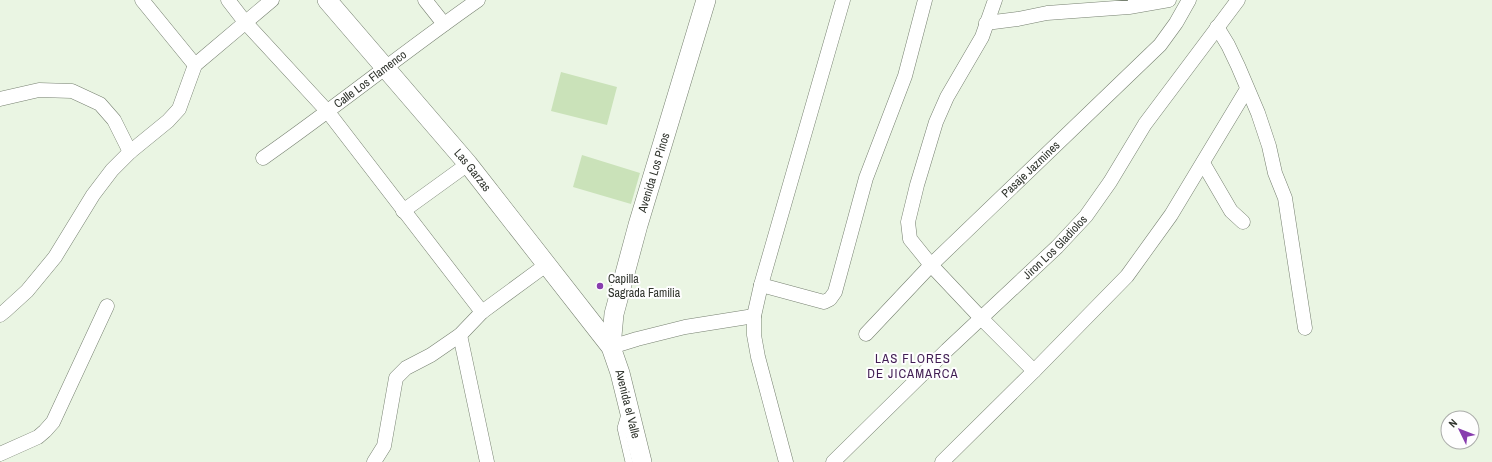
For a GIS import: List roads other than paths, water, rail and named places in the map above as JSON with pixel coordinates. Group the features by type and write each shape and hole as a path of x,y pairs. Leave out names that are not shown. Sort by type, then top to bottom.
{"street":[{"path":"142,0 195,65"},
{"path":"228,0 245,22 328,112 482,312"},
{"path":"0,315 26,291 55,257 93,195 112,170 130,152 168,121 179,108 195,65 272,0"},
{"name":"Las Garzas","path":"327,0 468,164 611,347"},
{"path":"425,0 444,24"},
{"name":"Calle Los Flamenco","path":"264,158 478,0"},
{"name":"Avenida Los Pinos","path":"611,347 614,314 638,225 706,0"},
{"path":"786,462 758,357 754,335 754,316 761,285 843,0"},
{"path":"761,285 824,302 830,300 835,292 866,178 906,76 925,0"},
{"path":"995,0 982,37 947,97 936,122 917,184 908,222 910,238 931,265 980,318 1034,371"},
{"path":"986,23 1018,19 1047,13 1129,7 1149,2 1169,0"},
{"name":"Pasaje Jazmines","path":"866,334 931,265 1160,45 1176,23 1189,0"},
{"name":"Jiron Los Gladiolos","path":"833,462 980,318 1057,247 1086,216 1110,182 1145,124 1238,0"},
{"path":"1217,27 1228,45 1258,113 1269,146 1275,173 1285,198 1305,328"},
{"path":"942,462 1127,276 1171,215 1247,89"},
{"path":"0,99 39,90 72,91 100,104 114,120 130,152"},
{"path":"1203,162 1231,211 1243,222"},
{"path":"403,211 468,164"},
{"path":"374,462 384,446 396,378 406,368 431,355 460,335 482,312 546,265"},
{"path":"0,454 38,437 53,422 107,306"},
{"path":"611,347 685,327 754,316"},
{"path":"460,335 487,462"},
{"name":"Avenida el Valle","path":"611,347 628,402 642,462"}],"lane":[{"path":"628,402 621,428 629,462"}],"place":[{"name":"Capilla Sagrada Familia","path":"600,286"}],"district":[{"name":"LAS FLORES DE JICAMARCA","path":"913,366"}]}
